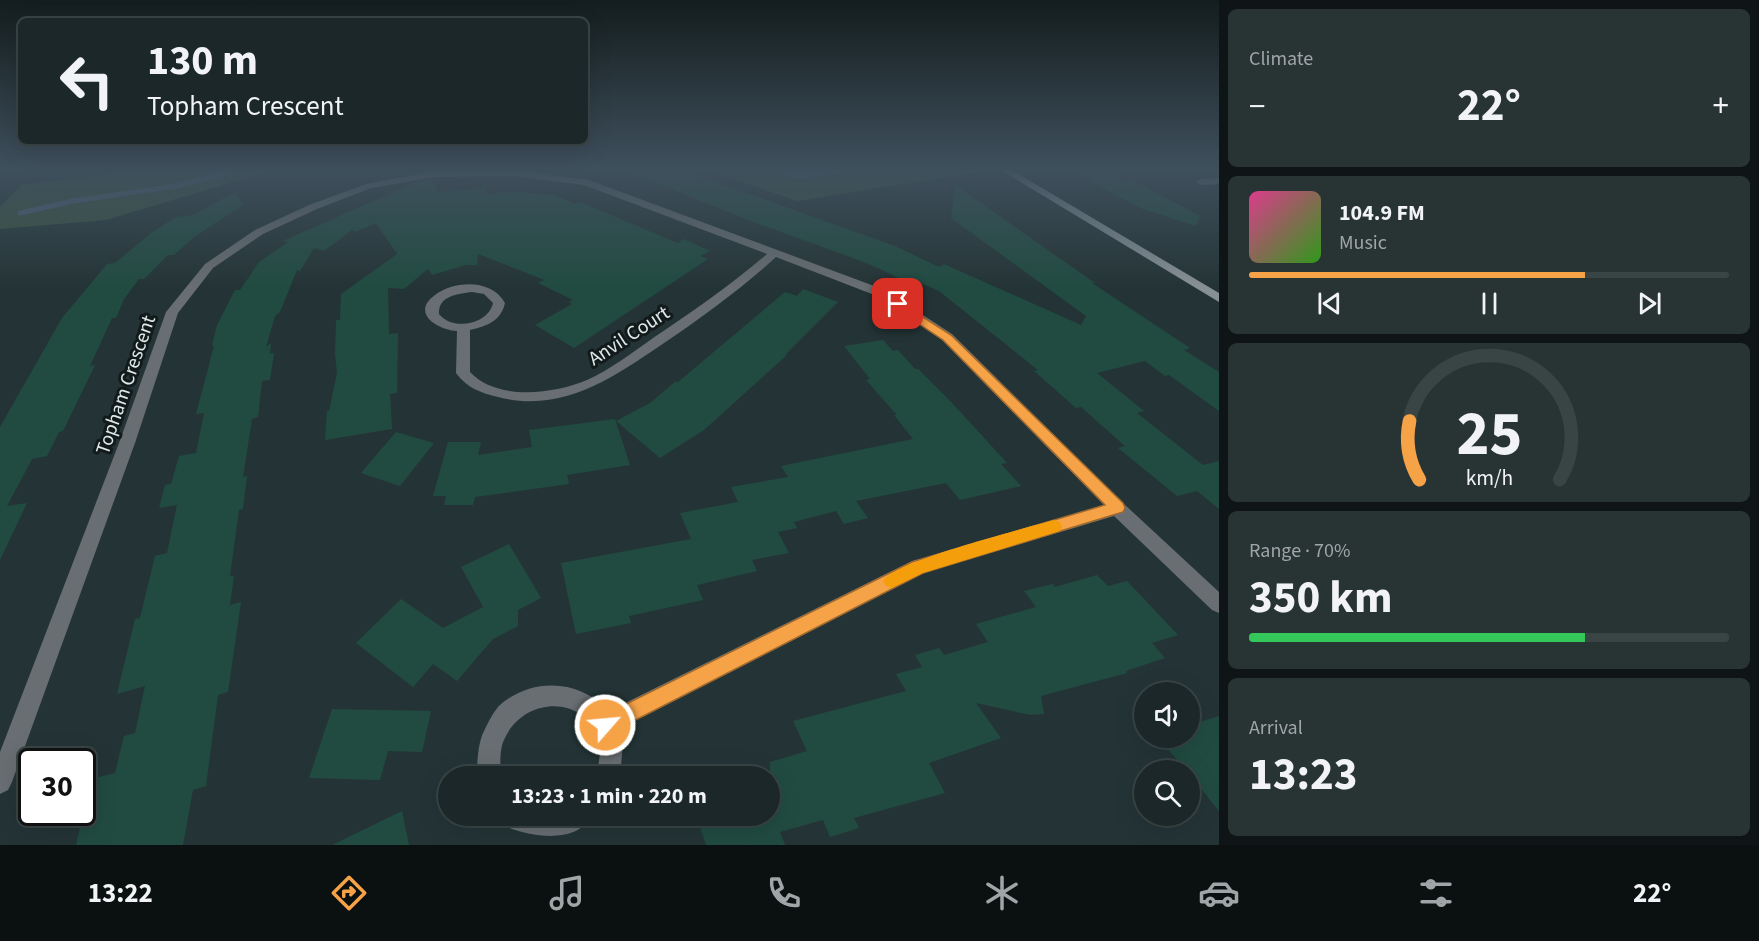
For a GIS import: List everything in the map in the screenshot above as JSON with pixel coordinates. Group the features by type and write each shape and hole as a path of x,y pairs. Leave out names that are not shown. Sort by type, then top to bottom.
{"main road":[{"path":"1070,208 1219,298"}],"street":[{"name":"Topham Crescent","path":"0,782 127,443 172,312 208,266 259,232 311,208"},
{"name":"Topham Crescent","path":"656,208 881,293 947,337 1118,508 1219,604"},
{"name":"Anvil Court","path":"464,327 463,373 474,385 497,392 531,395 559,393 591,384 615,371 726,295 775,253"},
{"path":"461,288 482,289 496,297 499,303 494,315 486,321 464,327 442,324 434,320 430,314 430,308 434,301 441,295 461,288"},
{"path":"605,725 918,567 1118,508"},
{"path":"487,766 486,759 492,737 503,718 519,704 537,696 558,693 576,698 593,709 605,725 611,745 611,766"}],"green space":[{"path":"0,208 145,208 106,220 0,229"}],"building":[{"path":"205,208 238,208 194,237 174,255 168,255 144,279 139,279 124,299 116,318 112,318 90,366 95,365 63,431 59,432 47,456 32,459 7,506 27,503 0,560 0,427 62,318 107,264 115,263 151,233 176,217 193,215"},
{"path":"357,208 595,208 678,243 684,239 710,251 700,256 708,259 574,348 535,325 572,304 569,302 573,300 538,283 544,280 478,254 477,265 466,265 432,275 428,269 404,289 388,288 389,334 398,333 397,393 390,394 392,429 325,440 327,411 329,411 337,373 336,320 340,320 341,294 397,254 376,223 355,232 352,230 324,251 314,248 300,271 297,270 280,312 275,316 266,347 271,343 270,354 274,353 270,380 262,381 258,417 252,419 243,477 247,476 243,509 239,510 230,576 234,576 230,605 241,602 228,692 218,695 206,786 193,790 183,845 76,845 80,826 96,826 96,778 115,773 124,736 135,733 145,686 117,694 135,619 140,618 155,556 167,553 177,505 159,508 165,485 171,484 179,456 196,453 204,413 196,414 214,346 212,346 217,325 235,290 240,290 259,262 288,242 283,241"},
{"path":"719,208 790,208 895,246 939,267 944,264 1081,325 1086,316 951,218 952,208 988,208 1095,283 1092,283 1190,348 1184,350 1219,372 1219,411 1169,375 1165,376 1145,361 1097,373 1144,411 1137,413 1203,465 1219,461 1219,509 1197,491 1177,496 1118,448 1125,446 1081,407 1076,408 1034,371 1038,370 939,291 910,278 905,281 869,264"},
{"path":"1141,208 1186,208 1200,216 1196,226"},
{"path":"803,289 838,302 785,355 788,354 704,430 660,458 616,421 650,403 676,381 678,382 785,292 797,296"},
{"path":"883,340 893,351 898,350 954,405 1007,463 1001,464 1021,486 960,500 946,483 856,501 868,518 844,524 836,511 794,522 797,528 778,532 789,553 752,560 757,571 697,585 703,600 629,616 631,623 576,634 561,563 691,539 680,513 738,502 731,487 788,477 781,466 913,439 894,415 897,415 866,380 870,379 844,346"},
{"path":"615,419 630,465 567,475 569,484 475,497 473,505 444,505 446,496 433,496 448,442 481,442 478,455 532,447 529,430"},
{"path":"396,432 434,443 400,486 361,473"},
{"path":"509,544 541,598 518,610 518,626 493,639 457,681 433,664 413,687 356,643 401,599 443,628 483,607 461,567"},
{"path":"1097,575 1108,586 1127,581 1178,635 1152,643 1165,658 1126,671 1127,673 1041,696 1044,714 1030,715 976,703 1001,738 929,763 945,793 854,818 859,828 830,837 823,820 780,832 785,845 706,845 699,826 780,826 780,766 770,766 770,762 807,751 793,721 906,691 896,674 922,667 915,655 939,648 944,655 988,642 976,624 1036,607 1024,591 1053,584 1055,587"},
{"path":"332,709 431,711 422,752 388,751 380,780 309,778"},
{"path":"1219,716 1219,811 1200,787 1200,760 1177,760 1167,748 1200,748 1200,722"},
{"path":"402,811 409,845 332,845"}],"waterway":[{"path":"20,213 40,208"}],"slow traffic":[{"path":"892,581 918,567 1054,527"}],"route":[{"path":"605,725 918,567 1118,508 947,337 898,304"}]}
